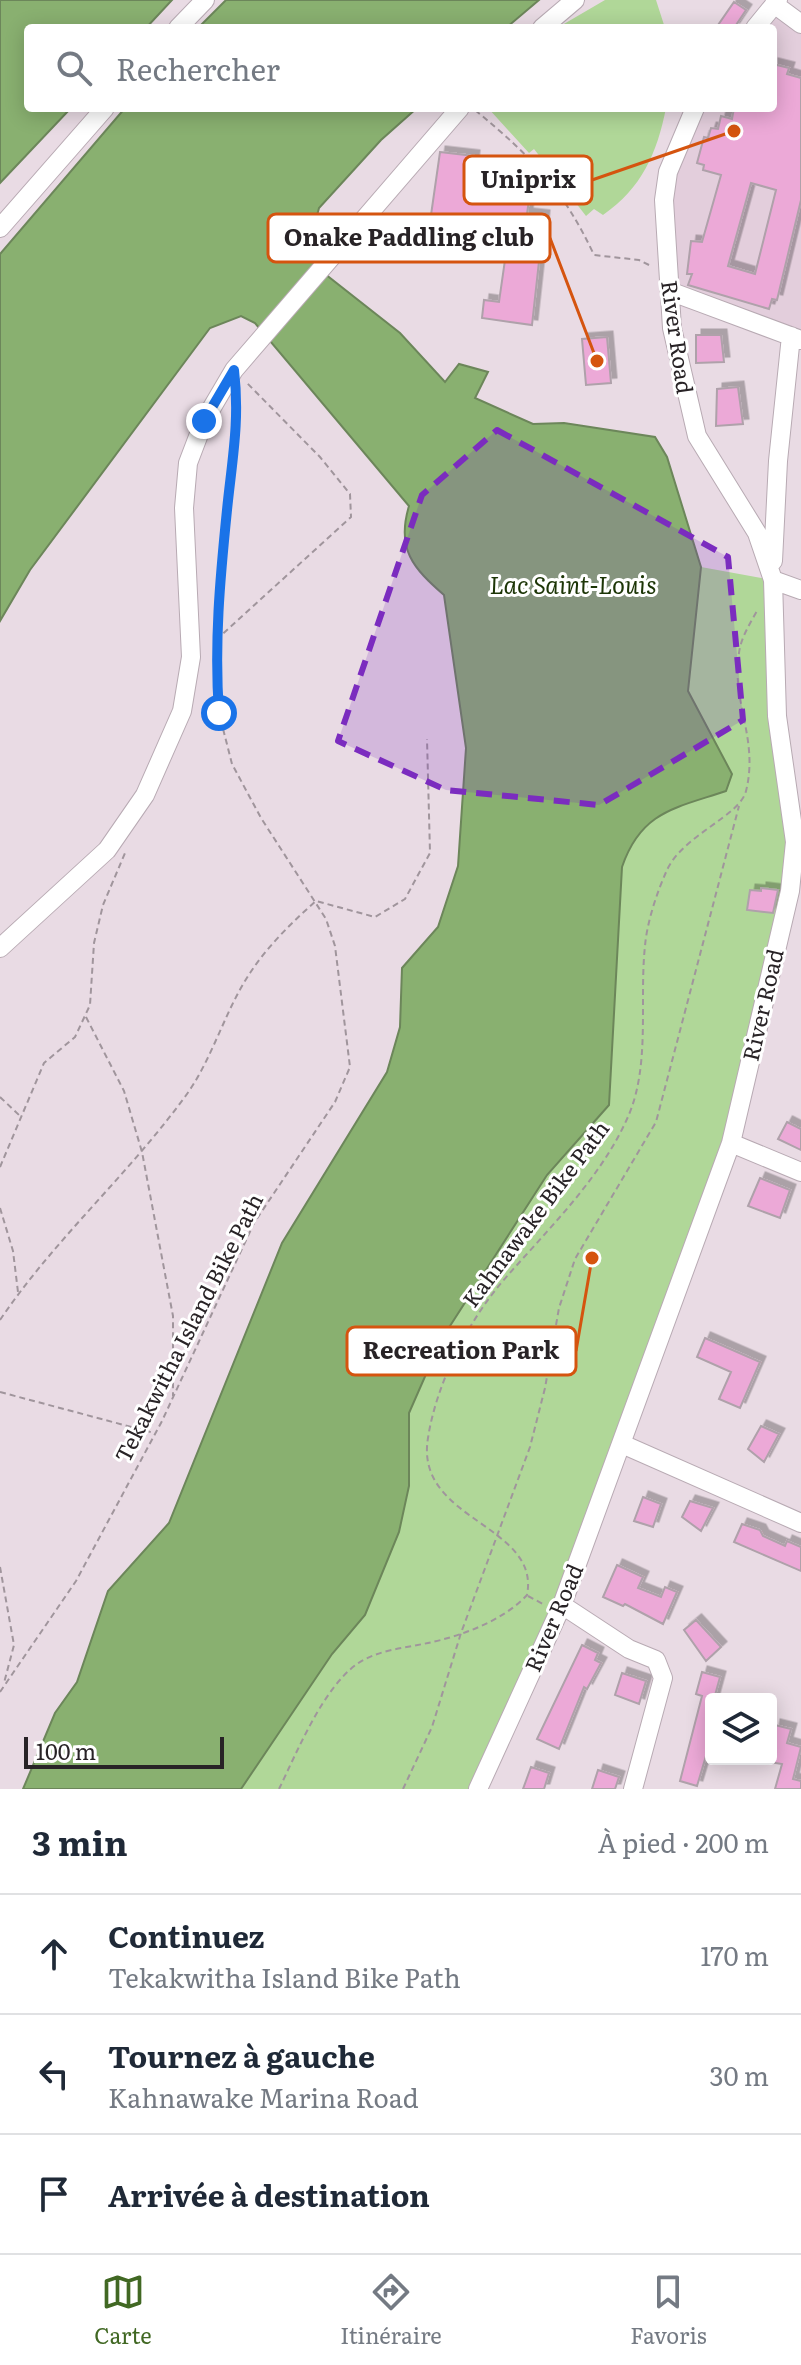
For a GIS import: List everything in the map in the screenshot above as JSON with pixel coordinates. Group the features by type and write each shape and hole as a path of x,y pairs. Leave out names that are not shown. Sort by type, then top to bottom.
{"street":[{"path":"182,24 205,0"},
{"path":"547,24 575,0"},
{"path":"758,24 776,2 801,24"},
{"path":"0,228 102,112"},
{"path":"0,948 107,850 145,795 182,711 191,657 184,508 188,463 204,421 234,370 457,112"},
{"name":"River Road","path":"478,1789 560,1609 731,1143 790,891 795,842 794,784 777,716 773,580 757,533 697,436 672,328 672,292 665,255 664,200 668,172 693,112"},
{"path":"672,292 796,338 778,461 773,580 801,590"},
{"path":"731,1143 801,1172"},
{"path":"622,1444 801,1523"},
{"path":"560,1609 629,1649 656,1660 663,1678 633,1789"}],"path":[{"path":"476,112 549,177 583,229 594,255 639,260 656,269"},
{"path":"215,641 351,517 350,494 320,457 234,370"},
{"name":"Tekakwitha Island Bike Path","path":"0,1692 27,1657 76,1581 173,1397 254,1223 335,1102 350,1067 335,946 316,901 261,818 232,764 219,713 215,641 227,507 237,443 238,406 234,370"},
{"path":"403,1789 432,1727 461,1633 530,1447 545,1388 559,1308 575,1259 656,1122 739,805 747,788 751,751 739,693 738,655 742,638 759,606"},
{"path":"0,1320 18,1293 142,1152 187,1095 250,972 292,922 316,901 375,917 405,899 430,853 427,739"},
{"name":"Kahnawake Bike Path","path":"527,1595 522,1561 496,1535 450,1500 431,1478 426,1450 440,1395 476,1317 586,1183 627,1119 638,1077 645,944 667,870 691,839 739,805"},
{"path":"0,1167 44,1063 75,1037 90,1005 94,943 103,905 126,851"},
{"path":"85,1015 124,1091 142,1152 173,1316 173,1397"},
{"path":"0,1097 21,1117"},
{"path":"0,1208 13,1251 18,1293"},
{"path":"0,1392 155,1433"},
{"path":"0,1567 14,1645 3,1685"},
{"path":"279,1789 322,1707 352,1668 388,1651 461,1633 508,1610 527,1595 560,1609"}],"highlighted area":[{"path":"497,430 728,557 743,720 599,805 446,790 338,741 422,495"}],"shaded area":[{"path":"605,0 656,0 664,24 564,24"},
{"path":"782,6 801,21 801,344 673,304 673,195 680,157 702,112 777,112 777,24 768,24"},
{"path":"492,112 665,112 646,168 628,193 603,215 594,209 586,216 534,149 529,153"},
{"path":"701,567 773,580 795,842 731,1143 622,1444 478,1789 241,1789 332,1654 365,1615 399,1532 409,1486 409,1413 441,1340 547,1175 609,1105 622,867 630,848 650,823 676,808 726,791 732,775 688,691"}],"water":[{"path":"0,0 172,0 150,24 24,24 24,112 67,112 0,183"},
{"path":"226,0 539,0 511,24 202,24"},
{"name":"Lac Saint-Louis","path":"122,112 412,112 381,140 319,208 307,253 320,270 400,333 445,382 459,364 488,372 475,398 533,424 564,423 655,437 667,457 701,567 688,691 732,774 726,791 676,808 650,823 630,848 622,867 609,1105 547,1175 441,1340 409,1413 409,1486 399,1532 365,1615 332,1654 241,1789 23,1789 55,1713 77,1682 108,1591 169,1523 282,1243 387,1072 400,1027 402,968 438,927 458,866 466,748 444,595 416,566 406,546 409,506 255,323 241,316 210,328 30,570 0,621 0,254"}],"building":[{"path":"734,2 746,10 737,24 719,24"},
{"path":"777,65 789,68 787,74 801,78 801,200 777,300 772,299 769,309 688,285 692,274 687,274 691,241 702,242 721,175 703,170 704,165 697,163 704,137 708,138 711,128 718,129 721,116 732,119 733,112 777,112","holes":["751,183 776,190 755,274 728,266"]},
{"path":"440,152 474,156 470,192 529,200 527,214 544,216 532,325 482,318 484,300 499,302 507,246 428,236"},
{"path":"696,335 721,335 724,362 696,363"},
{"path":"607,337 611,383 586,385 582,339"},
{"path":"738,387 743,424 716,426 717,389"},
{"path":"761,888 778,890 773,913 747,910 750,890 761,891"},
{"path":"787,1122 801,1129 801,1150 778,1139"},
{"path":"760,1178 790,1190 780,1218 748,1206"},
{"path":"705,1338 760,1362 740,1408 719,1399 731,1372 697,1357"},
{"path":"761,1426 779,1434 764,1462 748,1449"},
{"path":"643,1497 661,1504 653,1527 634,1521"},
{"path":"690,1501 713,1508 701,1531 682,1517"},
{"path":"742,1524 760,1530 763,1536 785,1546 787,1541 801,1547 801,1571 734,1542"},
{"path":"617,1565 643,1577 638,1588 661,1597 665,1587 677,1592 663,1624 625,1604 623,1606 603,1597"},
{"path":"696,1620 721,1647 706,1661 684,1630"},
{"path":"582,1645 598,1653 595,1660 601,1663 587,1689 584,1687 559,1749 537,1739"},
{"path":"702,1672 720,1677 716,1693 705,1693 705,1759 697,1786 680,1781 702,1696 696,1694"},
{"path":"622,1673 646,1681 639,1704 615,1695"},
{"path":"777,1726 791,1729 787,1743 801,1747 793,1779 801,1781 801,1789 775,1789 782,1764 777,1763"},
{"path":"531,1767 549,1773 544,1789 523,1789"},
{"path":"598,1770 619,1777 615,1789 592,1789"}],"place":[{"name":"Uniprix","path":"734,131"},
{"name":"Onake Paddling club","path":"597,361"},
{"name":"Recreation Park","path":"592,1258"}],"route":[{"path":"204,421 234,370 238,406 237,443 227,507 215,646 219,713"}]}
